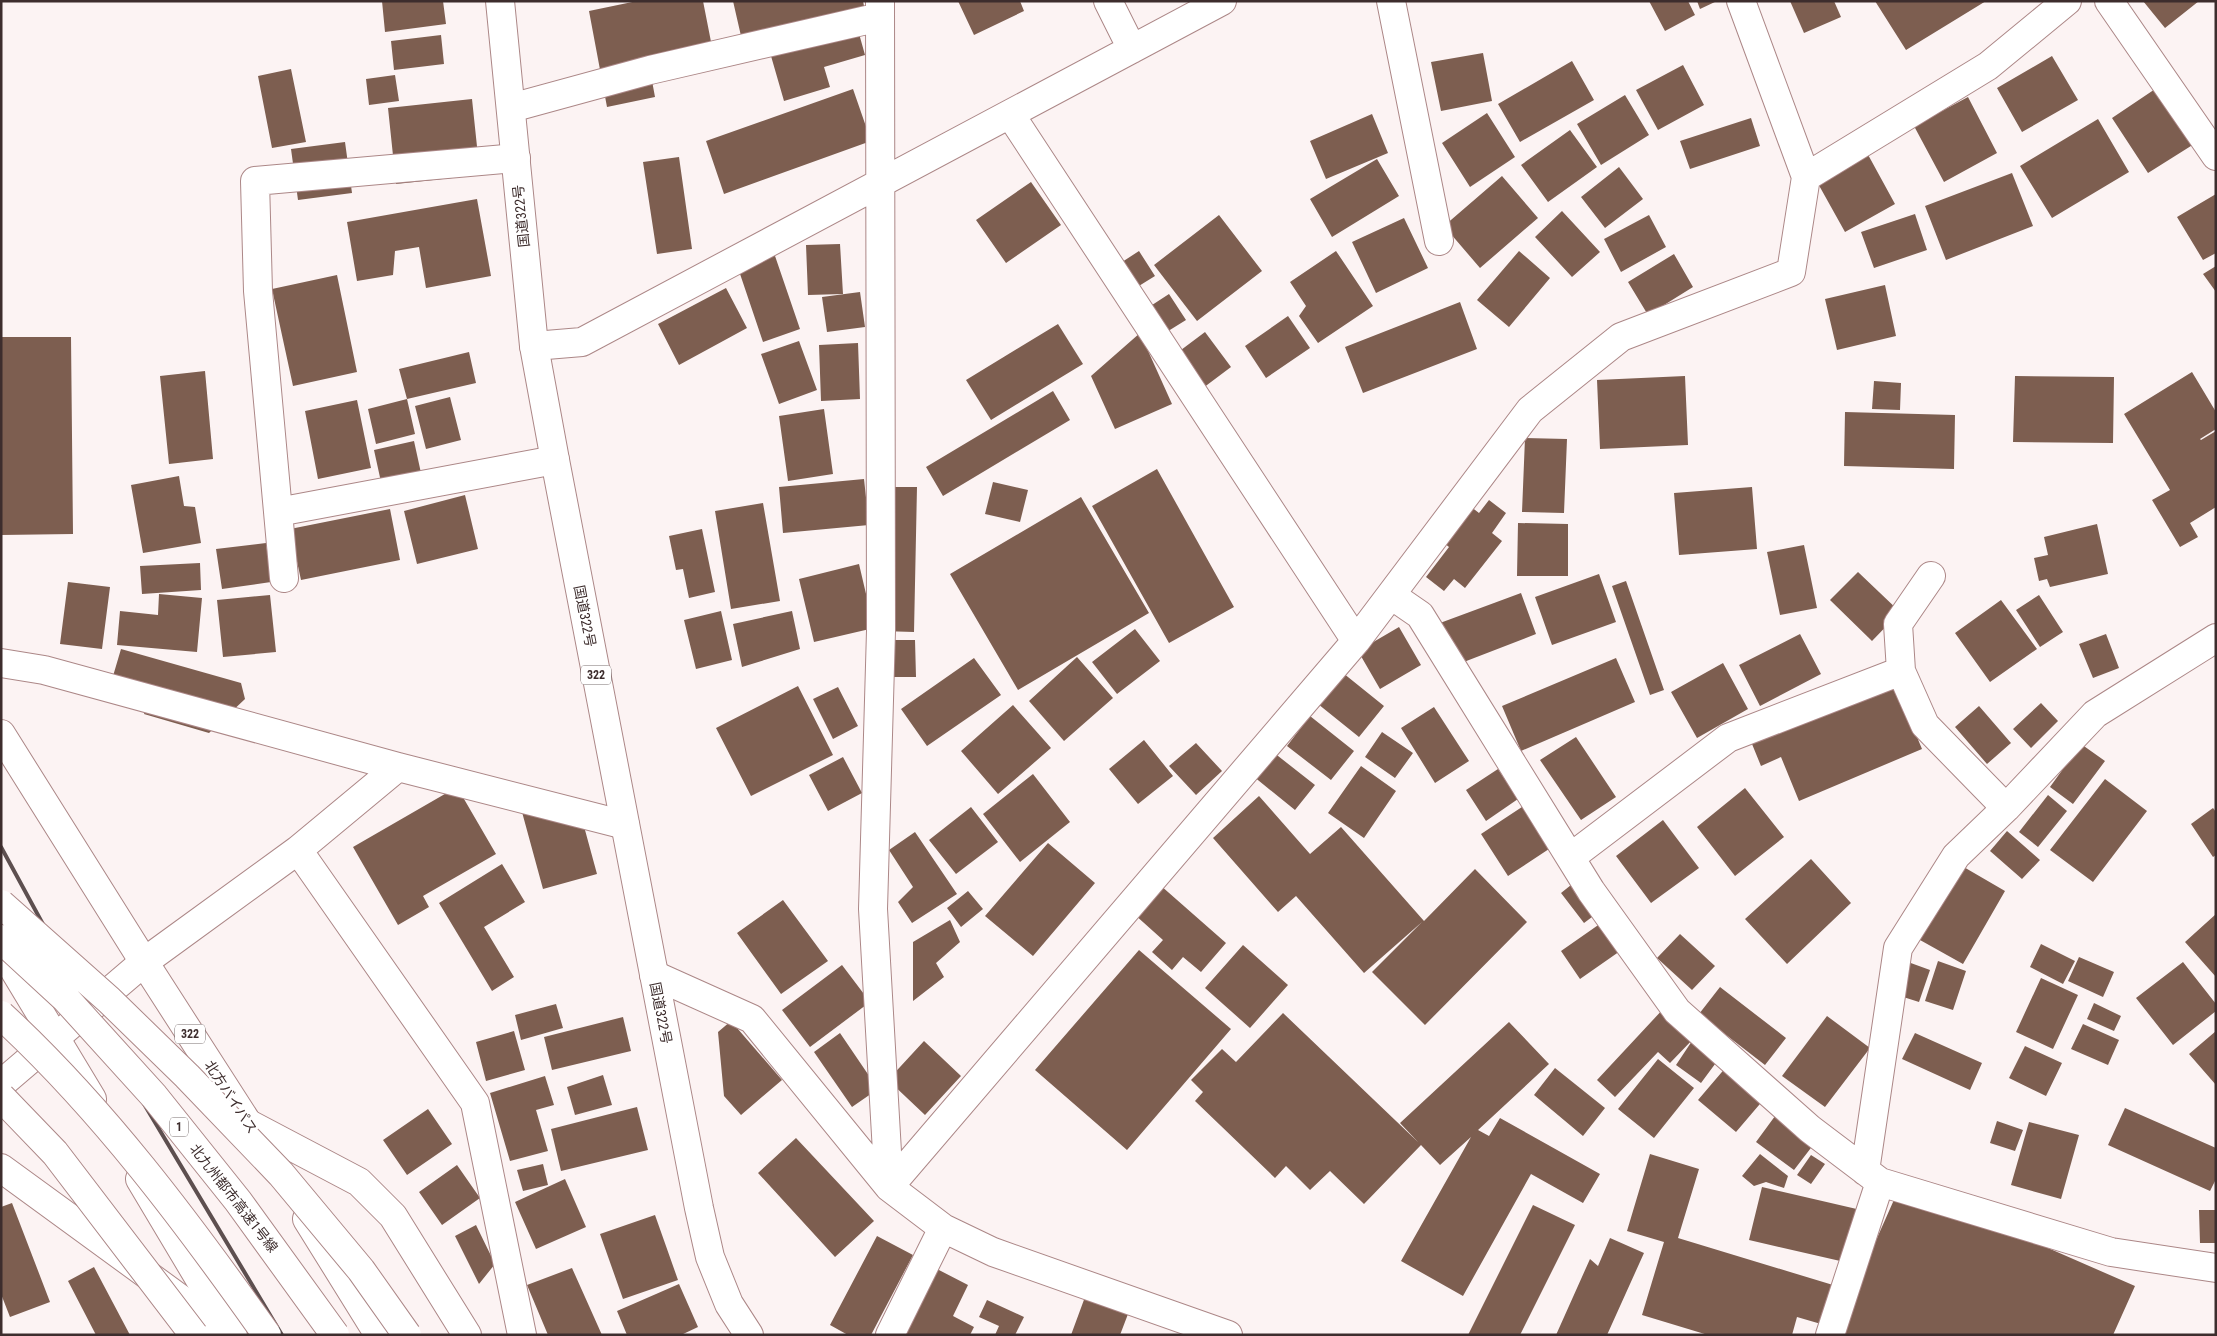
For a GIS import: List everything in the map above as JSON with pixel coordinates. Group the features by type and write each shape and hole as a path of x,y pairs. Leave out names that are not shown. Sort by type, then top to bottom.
{"main road":[{"name":"国道322号","path":"500,1 534,346 555,460 698,1208 710,1257 729,1304 749,1335"},
{"path":"1108,1 1132,49"},
{"path":"534,346 582,342 1222,1"},
{"path":"1390,1 1439,241"},
{"path":"888,1187 1356,641 1530,410 1622,337 1790,272 1806,177 1741,1"},
{"path":"1806,177 1988,66 2067,1"},
{"path":"2109,1 2216,156"},
{"path":"511,108 880,9 881,631 873,908 888,1187"},
{"path":"1010,114 1356,641"},
{"path":"284,578 258,291 254,182 516,158"},
{"path":"278,512 555,460"},
{"path":"1931,576 1898,624 1901,671 1925,725 2006,808"},
{"path":"1391,595 1420,615 1591,891 1678,1011 1810,1129 1873,1176 2111,1252 2216,1268"},
{"path":"1830,1335 1873,1176 1898,948 1956,856 2006,808 2095,714 2216,638"},
{"path":"1,663 44,670 398,767 625,825"},
{"path":"1571,857 1728,738 1901,671"},
{"name":"北方バイパス","path":"1,734 144,962 249,1124 379,1335"},
{"path":"1,1084 144,962 298,850 398,767"},
{"path":"298,850 475,1104 522,1335"},
{"path":"1,904 109,1000 281,1174 361,1270 407,1335"},
{"name":"北九州都市高速1号線","path":"1,939 66,999 154,1096 238,1201 335,1335"},
{"path":"1,948 231,1335"},
{"path":"654,975 752,1019 888,1187 944,1228 992,1252 1228,1335"},
{"path":"1,1015 36,1047 117,1137 201,1240 267,1335"},
{"path":"1,1097 56,1153 194,1335"},
{"path":"249,1124 359,1182 393,1216 467,1335"},
{"path":"1,1168 231,1335"},
{"path":"890,1335 944,1228"}],"building":[{"path":"382,1 443,1 446,24 385,32"},
{"path":"637,1 703,1 714,57 650,70 655,97 607,107 589,11"},
{"path":"733,1 863,1 864,6 741,36"},
{"path":"958,1 1020,1 1024,11 974,35"},
{"path":"1649,1 1688,1 1695,15 1665,31"},
{"path":"1697,1 1717,1 1700,9"},
{"path":"1790,1 1834,1 1841,17 1804,33"},
{"path":"1875,1 1986,1 1906,50"},
{"path":"2143,1 2199,1 2165,28"},
{"path":"858,30 865,55 824,67 830,87 784,101 771,56"},
{"path":"441,35 444,64 394,70 391,41"},
{"path":"1483,53 1492,101 1441,111 1431,62"},
{"path":"2052,56 2078,100 2022,132 1997,88"},
{"path":"1572,61 1594,100 1520,142 1498,104"},
{"path":"1683,65 1704,105 1658,130 1636,90"},
{"path":"291,69 306,142 272,148 258,76"},
{"path":"395,75 399,101 369,105 366,79"},
{"path":"2173,77 2210,134 2148,173 2112,118"},
{"path":"853,89 871,141 724,194 706,141"},
{"path":"1625,95 1649,135 1601,165 1577,124"},
{"path":"1968,97 1997,153 1944,182 1914,126"},
{"path":"472,99 480,175 396,184 388,108"},
{"path":"1487,113 1515,157 1470,187 1442,143"},
{"path":"1372,114 1388,153 1326,179 1310,141"},
{"path":"1751,118 1760,146 1690,169 1680,141"},
{"path":"2098,119 2129,172 2052,218 2020,166"},
{"path":"1570,130 1597,167 1548,202 1521,165"},
{"path":"345,142 352,193 298,200 291,149"},
{"path":"1866,151 1895,204 1845,232 1816,180"},
{"path":"679,157 692,249 657,254 643,162"},
{"path":"1377,159 1399,196 1332,237 1310,199"},
{"path":"1619,167 1643,199 1605,228 1581,197"},
{"path":"2012,173 2033,226 1946,260 1925,206"},
{"path":"1502,176 1538,218 1480,268 1444,226"},
{"path":"1031,182 1061,225 1006,263 976,220"},
{"path":"2216,194 2216,253 2203,260 2177,217"},
{"path":"477,199 491,276 426,288 419,247 395,251 393,275 357,281 347,222"},
{"path":"1562,211 1600,252 1572,277 1535,237"},
{"path":"1915,214 1927,250 1874,268 1861,232"},
{"path":"1219,215 1262,271 1197,321 1154,265"},
{"path":"1649,215 1666,247 1621,272 1604,239"},
{"path":"1404,218 1428,268 1376,293 1352,242"},
{"path":"840,244 843,294 808,295 806,245"},
{"path":"1139,251 1155,276 1134,289 1119,264"},
{"path":"1336,251 1373,306 1318,343 1299,316 1306,306 1290,282"},
{"path":"1519,251 1550,278 1509,327 1477,300"},
{"path":"774,253 800,329 763,342 737,265"},
{"path":"1674,254 1693,287 1648,315 1628,282"},
{"path":"2216,266 2216,292 2203,274"},
{"path":"337,275 357,372 293,386 272,289"},
{"path":"1885,285 1896,336 1837,350 1825,299"},
{"path":"726,288 747,328 679,365 658,324"},
{"path":"860,292 865,327 827,332 822,297"},
{"path":"1169,294 1186,320 1165,333 1149,307"},
{"path":"1460,302 1477,349 1363,393 1345,347"},
{"path":"1288,316 1310,348 1266,378 1245,346"},
{"path":"1058,324 1083,364 991,420 966,380"},
{"path":"1205,332 1231,367 1203,388 1177,353"},
{"path":"1140,333 1172,404 1115,429 1091,376"},
{"path":"1,337 71,337 73,534 1,535"},
{"path":"799,341 817,390 779,404 761,354"},
{"path":"858,343 860,399 821,401 819,345"},
{"path":"469,352 476,383 407,399 399,369"},
{"path":"205,371 213,459 169,464 160,376"},
{"path":"2192,372 2216,412 2216,429 2200,439 2216,431 2216,507 2190,523 2198,537 2180,547 2152,500 2170,490 2124,414"},
{"path":"1685,376 1688,445 1600,449 1597,380"},
{"path":"2015,376 2114,377 2113,443 2013,442"},
{"path":"1874,381 1901,383 1900,410 1872,409"},
{"path":"1053,391 1070,420 943,496 926,467"},
{"path":"450,397 461,440 426,449 415,406"},
{"path":"407,399 415,434 376,444 368,409"},
{"path":"357,400 371,468 318,479 305,411"},
{"path":"824,409 833,474 788,481 779,416"},
{"path":"1845,412 1955,415 1954,469 1844,466"},
{"path":"1525,438 1567,439 1564,513 1522,512"},
{"path":"414,441 421,473 381,482 374,450"},
{"path":"1157,469 1234,607 1169,643 1092,506"},
{"path":"179,476 184,506 195,507 201,543 143,553 131,485"},
{"path":"864,479 869,525 783,533 779,487"},
{"path":"993,482 1028,490 1020,522 985,514"},
{"path":"884,487 917,487 914,632 881,631"},
{"path":"1752,487 1757,549 1679,555 1674,493"},
{"path":"465,495 478,549 417,564 404,511"},
{"path":"1081,497 1149,613 1018,690 950,574"},
{"path":"1489,500 1506,513 1492,533 1502,541 1465,588 1454,579 1444,591 1426,577 1449,547 1438,538 1466,503 1479,513"},
{"path":"763,503 780,601 731,609 715,511"},
{"path":"390,509 400,560 301,580 290,529"},
{"path":"1518,523 1568,524 1568,576 1517,576"},
{"path":"2097,524 2108,574 2050,587 2047,579 2039,581 2034,558 2048,555 2044,537"},
{"path":"702,529 715,592 689,598 683,569 676,570 669,536"},
{"path":"266,543 271,582 222,589 216,549"},
{"path":"1804,545 1817,608 1780,615 1767,552"},
{"path":"200,563 201,590 142,594 140,566"},
{"path":"859,564 874,628 814,642 799,579"},
{"path":"1858,572 1900,612 1872,641 1830,600"},
{"path":"1599,574 1616,622 1552,645 1535,597"},
{"path":"1626,581 1664,690 1650,695 1612,586"},
{"path":"68,582 110,587 102,649 60,644"},
{"path":"1521,593 1536,634 1456,665 1440,623"},
{"path":"159,594 202,598 197,652 117,645 120,611 158,615"},
{"path":"270,595 276,652 223,657 217,600"},
{"path":"2039,595 2063,632 2040,647 2016,610"},
{"path":"2001,600 2037,649 1990,682 1955,633"},
{"path":"721,611 732,660 696,669 684,620"},
{"path":"792,611 800,649 742,667 733,624"},
{"path":"1399,627 1421,665 1380,689 1358,651"},
{"path":"1135,629 1160,661 1117,694 1092,662"},
{"path":"1800,634 1821,674 1760,706 1739,665"},
{"path":"2106,634 2119,668 2093,678 2079,644"},
{"path":"885,640 915,640 916,677 885,677"},
{"path":"121,649 241,683 245,699 209,733 144,714 147,704 108,693"},
{"path":"1077,657 1113,698 1064,741 1029,701"},
{"path":"974,658 1001,695 927,746 901,709"},
{"path":"1616,658 1635,702 1521,751 1502,706"},
{"path":"1723,663 1748,709 1697,738 1671,692"},
{"path":"1343,673 1384,706 1359,737 1318,704"},
{"path":"1895,684 1922,749 1799,801 1781,757 1761,766 1752,744"},
{"path":"798,686 833,755 751,796 716,728"},
{"path":"838,687 858,726 833,739 813,699"},
{"path":"2041,703 2058,721 2031,748 2013,729"},
{"path":"1013,705 1051,748 998,794 961,751"},
{"path":"1979,706 2011,743 1987,764 1955,727"},
{"path":"1434,707 1469,761 1435,783 1401,728"},
{"path":"1310,716 1354,751 1331,780 1287,746"},
{"path":"1382,732 1413,753 1395,778 1365,757"},
{"path":"1576,737 1616,797 1581,820 1540,760"},
{"path":"1144,740 1173,776 1138,804 1109,769"},
{"path":"1196,743 1222,771 1196,795 1169,766"},
{"path":"2081,744 2105,761 2073,804 2050,787"},
{"path":"1273,752 1315,785 1295,810 1253,776"},
{"path":"843,757 862,793 828,811 809,775"},
{"path":"1361,766 1396,791 1364,838 1328,813"},
{"path":"1498,769 1518,799 1486,821 1466,790"},
{"path":"1033,774 1070,822 1020,862 983,814"},
{"path":"2105,779 2147,811 2093,882 2050,850"},
{"path":"457,787 496,854 423,896 429,907 398,925 353,847"},
{"path":"1745,788 1784,837 1735,876 1697,827"},
{"path":"2048,795 2067,811 2038,847 2019,832"},
{"path":"1259,796 1310,854 1341,827 1424,921 1475,869 1527,922 1425,1025 1372,972 1422,922 1364,973 1296,896 1278,912 1213,838"},
{"path":"576,797 597,874 543,889 522,812"},
{"path":"1525,805 1552,847 1508,876 1481,834"},
{"path":"971,807 998,842 956,874 929,840"},
{"path":"2213,808 2216,812 2216,855 2213,857 2191,824"},
{"path":"1663,820 1699,868 1651,903 1616,856"},
{"path":"2007,831 2040,860 2022,879 1990,851"},
{"path":"915,832 957,894 912,923 898,902 913,887 889,850"},
{"path":"1048,843 1095,883 1033,956 985,916"},
{"path":"1811,859 1851,903 1787,964 1745,919"},
{"path":"502,864 525,902 484,927 514,977 492,991 439,903"},
{"path":"1962,866 2005,891 1963,964 1920,940"},
{"path":"1576,881 1600,911 1584,923 1561,893"},
{"path":"1160,885 1226,943 1201,972 1183,957 1172,970 1152,952 1163,940 1134,914"},
{"path":"968,891 983,909 961,927 947,908"},
{"path":"783,900 828,961 781,994 737,933"},
{"path":"2216,914 2216,977 2185,942"},
{"path":"950,920 960,942 936,963 944,977 913,1001 913,942"},
{"path":"1604,921 1623,949 1580,979 1561,951"},
{"path":"1680,934 1715,966 1692,990 1657,958"},
{"path":"2041,944 2075,961 2063,984 2030,967"},
{"path":"1243,945 1288,985 1250,1028 1205,988"},
{"path":"1139,950 1231,1029 1127,1150 1035,1070"},
{"path":"2079,957 2114,972 2103,997 2068,981"},
{"path":"1938,961 1966,971 1953,1010 1925,1001"},
{"path":"1908,962 1930,970 1919,1002 1897,995"},
{"path":"2183,962 2216,1004 2216,1011 2173,1045 2136,998"},
{"path":"842,965 870,1002 810,1047 782,1010"},
{"path":"2041,978 2078,995 2053,1049 2016,1032"},
{"path":"1720,987 1786,1038 1765,1065 1699,1014"},
{"path":"2094,1003 2121,1016 2114,1031 2087,1019"},
{"path":"556,1004 563,1028 521,1040 515,1015"},
{"path":"1665,1007 1696,1036 1670,1063 1658,1052 1615,1097 1597,1080"},
{"path":"1283,1013 1418,1142 1400,1123 1509,1022 1549,1064 1478,1130 1489,1136 1500,1118 1600,1174 1583,1203 1531,1174 1463,1296 1401,1261 1471,1137 1440,1165 1421,1145 1364,1204 1330,1171 1310,1190 1286,1166 1275,1178 1195,1101 1203,1092 1191,1080 1222,1049 1236,1062"},
{"path":"1827,1016 1870,1048 1825,1107 1782,1076"},
{"path":"623,1017 631,1051 552,1070 544,1037"},
{"path":"731,1021 782,1080 741,1115 724,1096 718,1032"},
{"path":"2083,1024 2119,1040 2108,1065 2071,1049"},
{"path":"514,1031 525,1070 486,1081 476,1042"},
{"path":"2216,1031 2216,1085 2189,1054"},
{"path":"840,1033 878,1089 852,1107 814,1052"},
{"path":"1915,1033 1982,1063 1970,1090 1902,1059"},
{"path":"924,1041 961,1076 925,1115 888,1080"},
{"path":"1692,1041 1718,1060 1701,1083 1676,1065"},
{"path":"2025,1046 2062,1063 2046,1096 2009,1078"},
{"path":"1658,1059 1694,1088 1654,1138 1618,1109"},
{"path":"1727,1066 1765,1098 1736,1132 1698,1100"},
{"path":"1555,1068 1605,1108 1583,1136 1534,1095"},
{"path":"603,1075 612,1105 575,1115 567,1087"},
{"path":"545,1076 554,1105 536,1110 548,1151 510,1161 490,1093"},
{"path":"637,1107 648,1150 561,1171 551,1129"},
{"path":"2125,1108 2216,1148 2216,1179 2210,1191 2108,1145"},
{"path":"428,1109 452,1144 407,1175 383,1140"},
{"path":"1778,1112 1817,1140 1794,1170 1756,1142"},
{"path":"1997,1121 2023,1130 2015,1151 1990,1143"},
{"path":"2029,1122 2079,1135 2061,1199 2011,1185"},
{"path":"796,1138 874,1221 835,1257 758,1173"},
{"path":"1650,1154 1699,1169 1678,1238 1833,1285 1821,1324 1797,1317 1792,1335 1708,1335 1642,1315 1664,1242 1627,1231"},
{"path":"1760,1154 1788,1176 1784,1188 1766,1182 1754,1186 1742,1176"},
{"path":"1811,1155 1825,1164 1811,1184 1797,1175"},
{"path":"543,1164 548,1185 523,1191 517,1170"},
{"path":"457,1165 480,1198 442,1225 419,1192"},
{"path":"565,1179 586,1227 536,1249 515,1202"},
{"path":"1901,1184 2135,1286 2113,1335 1834,1335"},
{"path":"1762,1187 1861,1210 1849,1263 1749,1240"},
{"path":"12,1203 50,1302 10,1317 1,1294 1,1207"},
{"path":"1533,1205 1575,1225 1520,1335 1468,1335"},
{"path":"2199,1210 2216,1210 2216,1243 2200,1243"},
{"path":"655,1215 678,1280 623,1299 600,1234"},
{"path":"476,1225 495,1264 479,1284 455,1236"},
{"path":"877,1236 913,1255 871,1335 848,1335 830,1325"},
{"path":"1610,1238 1644,1253 1607,1335 1556,1335 1590,1259 1598,1266"},
{"path":"94,1267 130,1335 96,1335 68,1281"},
{"path":"572,1268 602,1335 548,1335 527,1285"},
{"path":"937,1269 968,1285 953,1316 974,1327 970,1335 905,1335"},
{"path":"679,1284 698,1327 681,1335 627,1335 617,1311"},
{"path":"1085,1297 1128,1314 1120,1335 1071,1335"},
{"path":"987,1300 1024,1317 1015,1335 995,1335 999,1326 979,1317"}],"railway":[{"path":"1,847 107,1042 282,1335"}]}
